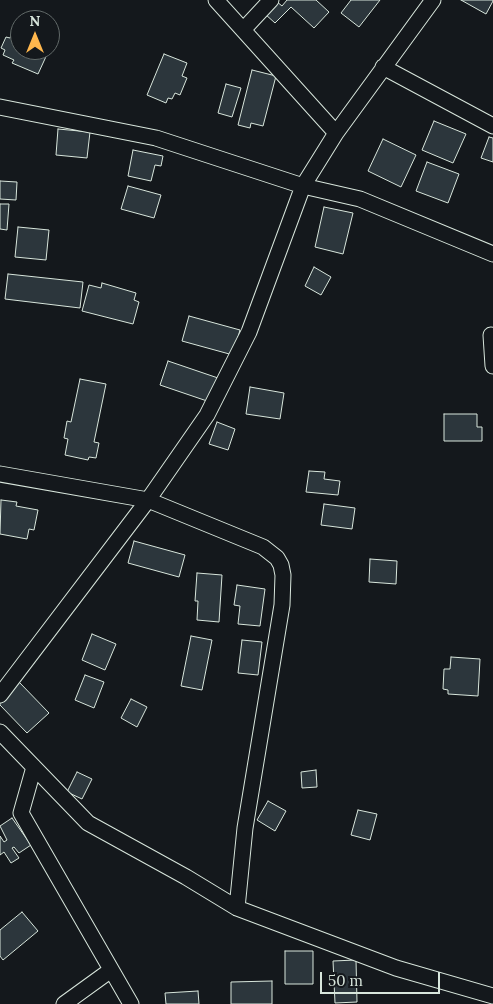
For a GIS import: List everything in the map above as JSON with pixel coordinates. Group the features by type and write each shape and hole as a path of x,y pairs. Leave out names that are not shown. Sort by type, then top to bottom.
{"street":[{"path":"216,0 336,133"},
{"path":"243,30 270,0"},
{"path":"0,695 148,500 207,415 248,332 303,186 336,133 433,0"},
{"path":"383,67 493,126"},
{"path":"0,107 156,138 303,186 360,199 493,254"},
{"path":"491,335 493,366"},
{"path":"0,474 148,500 263,548 277,558 281,565 284,575 282,605 245,828 237,908"},
{"path":"0,732 88,823 237,908 396,968 493,996"},
{"path":"34,767 21,813 131,1004"},
{"path":"64,1004 111,970"}],"building":[{"path":"287,0 316,0 329,12 314,28 291,7 275,23 265,14 276,1 282,6"},
{"path":"351,0 380,0 359,27 341,13"},
{"path":"461,0 493,0 493,1 486,14"},
{"path":"6,37 10,38 10,58 3,55 5,50 1,48"},
{"path":"164,54 187,63 182,76 187,78 180,95 175,93 172,99 168,98 166,103 147,95"},
{"path":"14,60 44,60 38,74 12,63"},
{"path":"252,70 276,76 263,126 251,123 250,128 238,125"},
{"path":"226,84 241,88 232,117 218,113"},
{"path":"434,121 466,134 453,163 422,150"},
{"path":"58,129 90,132 87,158 56,155"},
{"path":"489,137 493,138 493,162 481,158"},
{"path":"383,139 416,155 401,187 368,171"},
{"path":"133,150 163,156 161,166 155,165 151,181 128,176"},
{"path":"427,162 459,174 448,203 416,191"},
{"path":"0,181 17,182 16,200 0,199"},
{"path":"128,186 161,195 154,218 121,209"},
{"path":"0,204 9,204 7,230 0,229"},
{"path":"324,207 353,213 343,254 315,247"},
{"path":"18,227 49,230 46,260 15,257"},
{"path":"314,267 331,277 321,295 305,286"},
{"path":"8,274 83,282 80,308 5,299"},
{"path":"102,283 136,293 134,300 139,302 133,324 82,311 89,285 101,288"},
{"path":"189,316 240,330 233,355 182,341"},
{"path":"168,361 218,378 210,402 160,385"},
{"path":"80,379 106,384 94,442 99,443 96,458 89,457 88,460 65,455 68,439 64,438 67,421 71,422"},
{"path":"250,387 284,393 280,419 246,414"},
{"path":"444,414 477,414 477,427 482,427 482,441 444,441"},
{"path":"217,422 235,429 228,450 209,444"},
{"path":"309,471 325,472 324,479 340,481 338,495 306,492"},
{"path":"1,500 17,502 16,506 38,510 34,530 29,529 27,539 0,534"},
{"path":"324,504 355,508 352,529 321,525"},
{"path":"134,541 185,555 179,577 128,563"},
{"path":"370,559 397,561 396,584 369,582"},
{"path":"197,573 222,575 219,622 197,620 198,601 195,601"},
{"path":"237,585 265,589 260,626 238,624 240,606 234,605"},
{"path":"92,634 116,644 105,670 82,660"},
{"path":"191,636 212,640 202,690 181,686"},
{"path":"242,640 262,642 258,675 238,673"},
{"path":"451,657 480,659 478,696 448,694 448,690 443,689 444,669 450,669"},
{"path":"85,675 104,682 94,708 75,700"},
{"path":"19,682 49,713 27,733 0,705 0,700"},
{"path":"131,699 147,707 137,727 121,718"},
{"path":"316,770 317,787 302,788 301,772"},
{"path":"77,772 92,779 82,799 67,792"},
{"path":"268,801 286,811 275,831 257,820"},
{"path":"358,810 377,814 370,840 351,835"},
{"path":"12,818 31,845 19,853 14,847 12,848 19,858 11,863 4,852 0,855 0,836 4,842 7,840 0,826"},
{"path":"22,912 38,931 3,960 0,956 0,930"},
{"path":"285,951 313,951 313,984 285,984"},
{"path":"356,960 357,1002 335,1003 333,961"},
{"path":"272,981 272,1004 231,1004 231,982"},
{"path":"198,991 199,1004 166,1004 165,993"}]}
